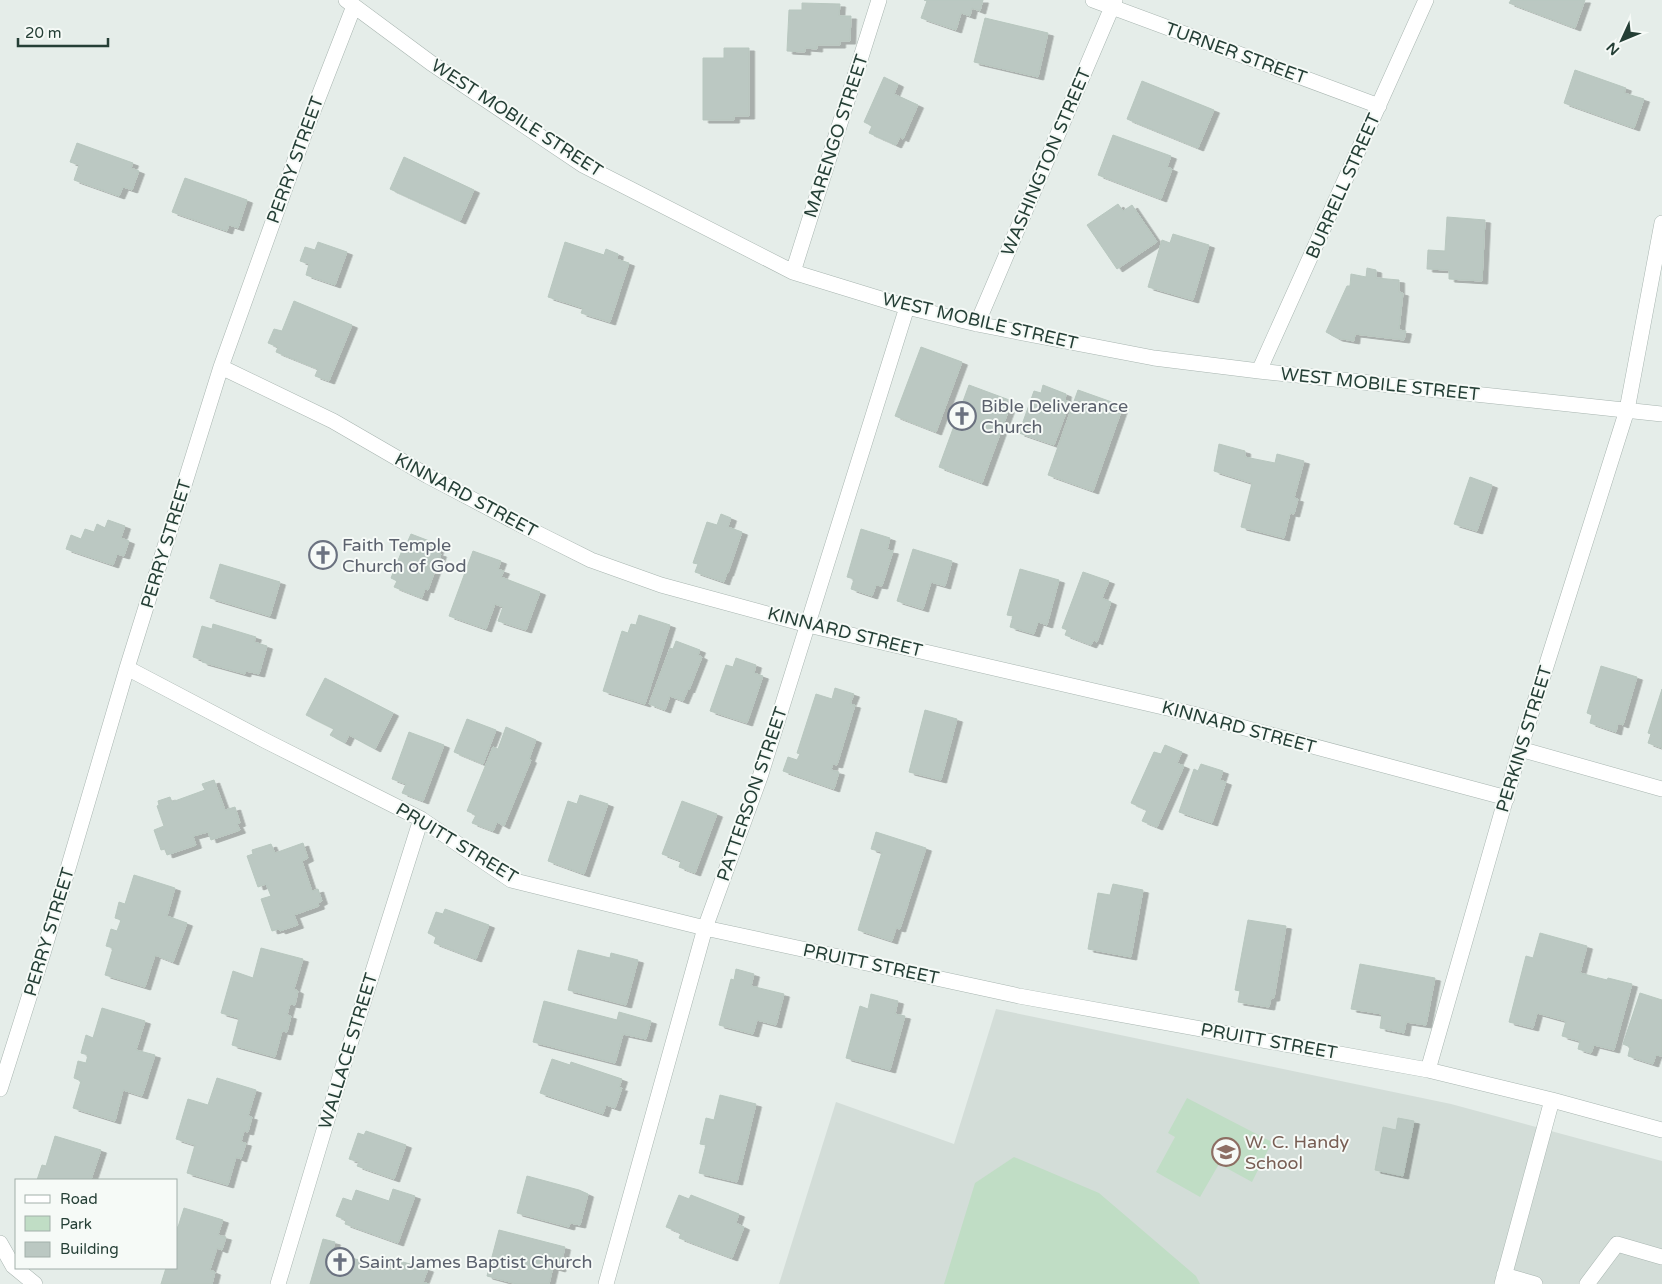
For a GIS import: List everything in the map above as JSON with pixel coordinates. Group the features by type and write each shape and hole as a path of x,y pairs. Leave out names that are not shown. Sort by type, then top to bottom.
{"street":[{"name":"MARENGO STREET","path":"793,272 879,0"},
{"name":"TURNER STREET","path":"1093,0 1114,4 1379,106"},
{"name":"BURRELL STREET","path":"1259,371 1426,0"},
{"name":"WEST MOBILE STREET","path":"350,3 431,63 583,165 793,272 907,307 977,324 1154,358 1662,414"},
{"name":"PERRY STREET","path":"0,1089 221,367 350,3"},
{"name":"WASHINGTON STREET","path":"977,324 1114,4"},
{"name":"PERKINS STREET","path":"1428,1070 1520,749 1628,410 1662,223"},
{"name":"PATTERSON STREET","path":"606,1284 705,928 760,777 907,307"},
{"name":"KINNARD STREET","path":"221,367 333,422 437,480 591,560 661,584 808,625 1189,713 1507,798"},
{"name":"PRUITT STREET","path":"128,668 266,741 421,818 511,880 705,928 1019,996 1428,1070 1552,1100 1662,1130"},
{"path":"1520,749 1662,789"},
{"name":"WALLACE STREET","path":"278,1284 345,1060 421,818"},
{"path":"1535,1284 1503,1280 1552,1100"},
{"path":"0,1243 15,1268"},
{"path":"1587,1284 1617,1244 1662,1256"},
{"path":"17,1269 35,1284"}],"shaded area":[{"name":"W. C. Handy School","path":"996,1009 1451,1104 1662,1161 1662,1284 779,1284 836,1102 954,1144"}],"green space":[{"path":"1187,1098 1272,1142 1252,1182 1219,1164 1200,1197 1156,1172 1175,1137 1168,1133"},
{"path":"1014,1157 1099,1193 1196,1276 1200,1284 944,1284 975,1183"}],"building":[{"path":"924,0 983,0 980,11 972,8 970,16 961,13 956,30 921,18 927,1"},
{"path":"1511,0 1585,0 1575,28 1509,3"},
{"path":"802,3 840,4 839,16 851,16 850,41 840,41 840,45 817,45 817,49 805,48 805,52 787,51 789,10 802,10"},
{"path":"985,18 1048,33 1038,77 974,62"},
{"path":"724,48 749,48 749,116 734,116 734,120 703,120 703,58 724,58"},
{"path":"1575,70 1626,88 1624,93 1644,99 1634,128 1564,103"},
{"path":"884,77 898,84 894,94 918,105 903,139 900,137 896,145 869,133 872,126 864,122"},
{"path":"1142,81 1214,110 1198,148 1127,119"},
{"path":"1113,135 1171,156 1167,167 1172,169 1161,199 1098,175"},
{"path":"77,143 133,163 131,168 139,171 132,190 123,187 119,196 74,180 79,165 70,162"},
{"path":"404,157 474,190 460,221 390,189"},
{"path":"185,178 247,200 238,228 229,225 227,231 172,212"},
{"path":"1118,204 1123,211 1132,205 1157,242 1117,269 1087,225"},
{"path":"1447,217 1485,220 1482,281 1449,279 1449,270 1427,269 1428,250 1445,251"},
{"path":"1173,234 1209,245 1193,300 1148,287 1162,240 1170,243"},
{"path":"318,242 347,252 335,285 306,275 309,264 300,261 305,247 315,250"},
{"path":"565,242 604,255 606,249 618,254 617,259 629,263 610,322 581,313 583,308 548,297"},
{"path":"1367,268 1376,270 1376,278 1399,280 1399,292 1403,293 1399,330 1406,331 1404,340 1355,334 1354,341 1337,338 1326,332 1347,286 1350,286 1351,274 1366,277"},
{"path":"294,301 352,325 329,381 315,376 318,369 276,352 278,347 268,343 274,329 282,331"},
{"path":"921,347 962,362 936,432 895,416"},
{"path":"969,385 1012,401 982,483 939,467"},
{"path":"1043,385 1066,394 1065,400 1070,402 1054,445 1019,433 1034,391 1041,393"},
{"path":"1078,390 1123,406 1093,491 1048,475"},
{"path":"1219,444 1245,451 1245,457 1275,463 1277,454 1304,461 1294,498 1298,499 1294,514 1290,513 1284,538 1241,527 1252,483 1214,471"},
{"path":"1470,477 1492,485 1477,531 1454,524"},
{"path":"721,514 731,518 728,527 742,532 724,582 695,572 698,564 693,563 707,522 717,525"},
{"path":"108,520 125,526 121,538 129,541 124,556 117,554 113,565 66,549 71,535 81,539 85,529 94,532 97,524 105,528"},
{"path":"861,529 890,538 887,550 893,551 882,586 876,585 872,596 851,589 854,579 847,577"},
{"path":"411,534 440,545 437,553 441,554 428,590 425,589 422,598 394,587 397,581 391,578 405,543 407,543"},
{"path":"913,549 952,561 945,586 931,582 923,609 897,601"},
{"path":"473,551 501,561 498,569 504,571 501,577 540,592 526,630 498,621 503,607 495,604 486,629 449,616"},
{"path":"220,564 280,582 270,616 210,598"},
{"path":"1020,569 1059,580 1047,625 1038,622 1034,634 1010,627 1013,616 1007,615"},
{"path":"1083,572 1109,581 1102,598 1111,602 1097,642 1094,640 1091,645 1065,635 1067,630 1062,628"},
{"path":"639,615 670,625 645,704 603,691 622,631 628,633 631,624 636,625"},
{"path":"213,624 256,637 254,642 267,646 259,674 246,671 245,674 202,662 202,660 193,657 202,626 212,629"},
{"path":"676,641 700,650 698,655 702,657 683,701 670,696 665,710 649,704 670,648 673,649"},
{"path":"736,658 756,665 754,673 763,676 747,723 710,711 726,665 733,667"},
{"path":"1601,666 1637,677 1623,725 1618,723 1616,732 1590,723 1592,715 1587,713"},
{"path":"325,678 393,713 375,749 349,735 345,743 330,735 334,729 306,715"},
{"path":"835,688 854,694 850,704 855,705 837,765 833,764 831,770 839,772 834,789 783,771 788,757 797,760 800,754 797,753 816,694 832,699"},
{"path":"1662,689 1662,748 1648,743 1651,734 1648,733"},
{"path":"925,710 957,719 941,780 909,772"},
{"path":"467,719 496,730 483,764 454,752"},
{"path":"506,727 536,740 529,759 531,760 504,826 497,822 493,831 472,823 476,815 467,811 493,747 498,749"},
{"path":"409,732 444,745 423,801 402,793 406,784 392,779"},
{"path":"1165,745 1182,752 1177,763 1184,766 1157,827 1142,821 1147,810 1131,803 1154,752 1161,754"},
{"path":"1201,764 1223,771 1220,780 1226,782 1212,823 1179,812 1194,769 1198,771"},
{"path":"214,780 225,810 235,807 240,823 237,824 240,830 211,840 208,832 193,836 196,845 167,855 165,849 161,850 154,830 164,826 157,806 159,805 158,801 170,797 172,802 205,790 202,784"},
{"path":"580,795 608,804 584,874 548,861 568,801 577,804"},
{"path":"682,801 717,814 695,873 679,867 681,861 662,854"},
{"path":"876,832 926,848 900,929 896,928 892,941 858,930 882,852 871,849"},
{"path":"303,843 308,858 302,861 312,891 318,889 322,901 318,903 319,906 294,915 298,925 280,931 279,929 272,931 261,899 271,896 266,884 258,887 247,856 253,854 252,850 271,844 275,853"},
{"path":"134,875 175,888 167,916 187,923 173,962 155,955 145,987 105,975 113,948 106,946 111,929 117,931 121,920 115,918 119,902 125,904"},
{"path":"1113,884 1143,890 1131,957 1088,949 1098,893 1110,895"},
{"path":"445,909 489,925 476,959 434,943 436,937 428,933 436,912 443,914"},
{"path":"1248,920 1286,926 1274,998 1271,998 1269,1007 1238,1002 1240,991 1235,990"},
{"path":"1540,933 1587,946 1580,973 1632,984 1614,1050 1594,1045 1591,1053 1578,1049 1580,1041 1562,1036 1566,1021 1537,1013 1533,1028 1509,1022 1526,956 1533,958"},
{"path":"261,948 303,959 294,989 298,991 295,1005 290,1004 287,1015 291,1016 287,1032 282,1031 275,1057 232,1045 239,1018 221,1013 233,971 253,978"},
{"path":"578,950 610,958 611,953 638,960 626,1005 568,990"},
{"path":"1360,964 1435,978 1426,1025 1406,1022 1404,1033 1380,1028 1382,1014 1351,1009"},
{"path":"736,969 754,974 751,986 784,994 776,1025 757,1020 753,1034 719,1025 731,979 734,980"},
{"path":"1640,993 1662,1000 1662,1056 1656,1055 1653,1064 1628,1056 1630,1047 1623,1044"},
{"path":"871,994 898,1001 895,1014 905,1016 890,1070 846,1058 860,1006 868,1009"},
{"path":"544,1001 617,1020 619,1012 651,1021 646,1039 623,1034 615,1063 533,1042"},
{"path":"102,1008 145,1021 136,1050 155,1055 142,1096 123,1090 115,1121 73,1108 81,1081 74,1078 78,1061 86,1063 88,1055 81,1053 86,1035 93,1038"},
{"path":"552,1059 570,1065 571,1062 622,1079 619,1088 622,1088 615,1108 606,1105 603,1114 540,1093"},
{"path":"217,1078 256,1090 248,1116 252,1117 248,1132 244,1131 241,1142 246,1143 241,1159 236,1157 228,1185 187,1173 195,1145 176,1139 188,1099 208,1105"},
{"path":"720,1095 756,1104 737,1182 699,1173 706,1145 700,1144 706,1118 714,1120"},
{"path":"1398,1118 1414,1121 1403,1176 1375,1170 1383,1127 1396,1130"},
{"path":"366,1131 406,1145 394,1179 357,1166 359,1162 349,1159 358,1133 364,1135"},
{"path":"55,1136 101,1150 91,1179 37,1179 42,1165 46,1166"},
{"path":"527,1176 588,1194 580,1225 570,1223 569,1227 517,1213"},
{"path":"393,1189 415,1196 398,1243 345,1224 346,1220 336,1216 343,1198 352,1201 356,1190 389,1201"},
{"path":"679,1195 689,1199 691,1195 739,1214 736,1223 744,1227 732,1258 679,1238 681,1233 666,1227"},
{"path":"184,1208 223,1220 218,1235 226,1237 222,1250 217,1248 210,1270 215,1272 212,1284 161,1284 166,1269 178,1269 178,1227"},
{"path":"499,1230 565,1247 560,1269 553,1267 549,1284 517,1284 487,1276"},
{"name":"Saint James Baptist Church","path":"323,1239 335,1242 332,1252 382,1267 385,1257 428,1269 423,1282 429,1284 310,1284"}],"place":[{"name":"Bible Deliverance Church","path":"962,416"},
{"name":"Faith Temple Church of God","path":"323,555"},
{"name":"W. C. Handy School","path":"1226,1152"},
{"name":"Saint James Baptist Church","path":"340,1262"}]}
